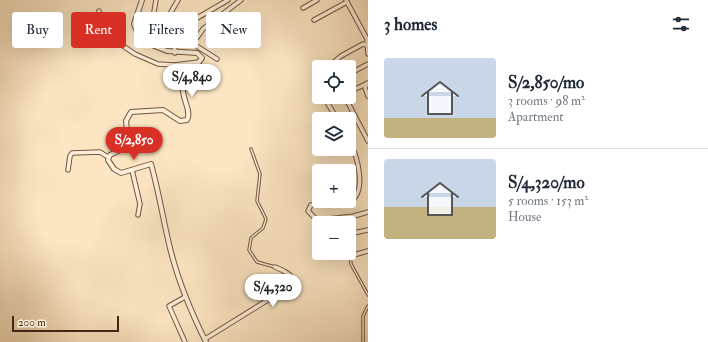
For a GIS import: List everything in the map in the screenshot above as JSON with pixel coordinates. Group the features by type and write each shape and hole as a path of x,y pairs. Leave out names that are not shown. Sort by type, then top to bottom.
{"street":[{"path":"138,12 142,0"},
{"path":"154,12 156,0"},
{"path":"171,12 178,0"},
{"path":"198,17 228,0"},
{"path":"217,59 195,45 194,42 203,29 241,0"},
{"path":"303,8 317,0"},
{"path":"314,20 347,1 368,39 366,45 368,54"},
{"path":"100,11 107,35 148,61 166,65 199,62"},
{"path":"337,60 363,44 366,45"},
{"path":"108,157 111,154 122,150 128,143 129,133 126,120 131,112 163,110 180,121 187,120 189,115 183,88 202,58 199,53 175,53 161,48"},
{"path":"175,48 175,53"},
{"path":"356,70 368,64"},
{"path":"356,89 366,85 368,96"},
{"path":"349,104 368,141"},
{"path":"68,170 70,156 72,153 100,152 108,157 108,161 118,172 123,173 151,164 159,191 170,247 185,297 206,341 292,286 294,282 293,278 286,272 275,267"},
{"path":"356,153 364,168"},
{"path":"132,170 140,204 138,215"},
{"path":"313,216 308,211 311,205 348,202 358,197 364,188"},
{"path":"354,216 368,212"},
{"path":"356,233 368,230"},
{"path":"356,254 368,251"},
{"path":"185,297 169,306 185,342"}],"lane":[{"path":"251,150 260,174 257,201 266,219 263,228 251,238 249,250 257,262 275,267"},
{"path":"351,260 352,266 368,295"},
{"path":"363,342 362,316 368,306"}]}
